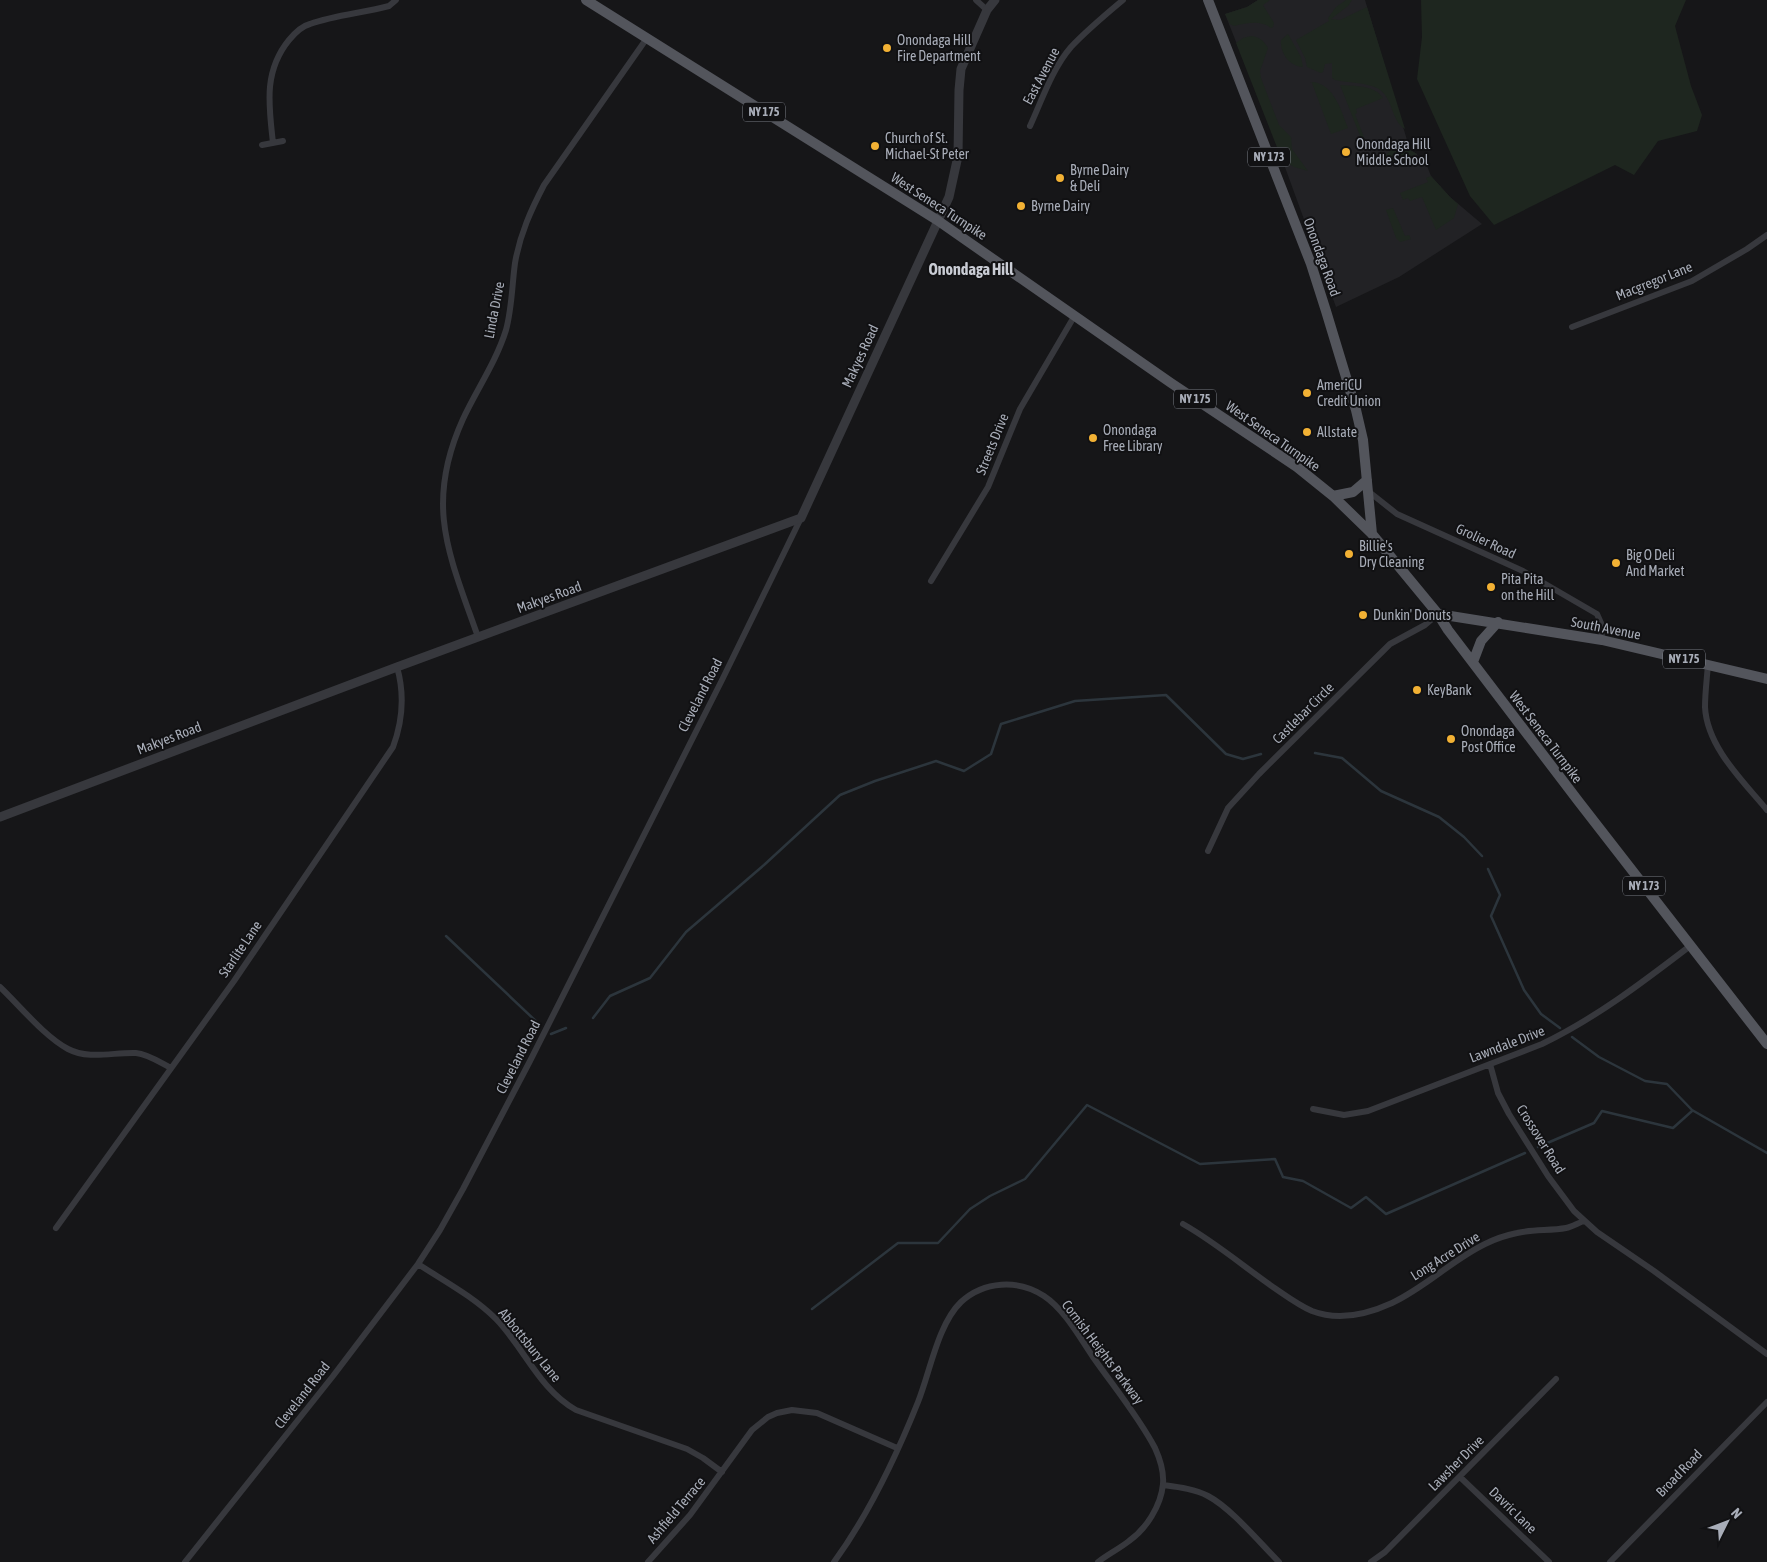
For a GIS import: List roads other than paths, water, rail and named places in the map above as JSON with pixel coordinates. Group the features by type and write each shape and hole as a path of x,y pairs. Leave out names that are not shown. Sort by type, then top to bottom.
{"main road":[{"name":"West Seneca Turnpike","path":"586,0 937,220 1297,467 1333,496 1372,534 1438,614 1472,662 1767,1044"},
{"name":"Onondaga Road","path":"1208,0 1307,255 1326,311 1356,410 1363,440 1372,534"},
{"path":"1333,496 1352,492 1367,480"},
{"name":"South Avenue","path":"1438,614 1602,640 1767,679"},
{"path":"1472,662 1481,641 1498,622"}],"street":[{"path":"273,143 269,106 272,71 281,50 292,36 307,24 389,6 396,0"},
{"path":"976,0 987,10"},
{"name":"Makyes Road","path":"0,817 396,667 800,518 949,197 958,156 959,90 962,69 987,10 994,0"},
{"name":"East Avenue","path":"1030,126 1056,69 1070,48 1123,0"},
{"name":"Linda Drive","path":"478,637 449,555 445,536 442,503 446,466 456,434 502,343 508,324 516,262 523,229 531,210 544,185 646,38"},
{"path":"262,145 283,141"},
{"name":"Macgregor Lane","path":"1572,327 1692,281 1767,235"},
{"name":"Streets Drive","path":"932,581 988,487 1020,409 1075,315"},
{"name":"Grolier Road","path":"1368,491 1397,514 1533,576 1597,614 1601,623 1602,640"},
{"name":"Cleveland Road","path":"186,1562 333,1376 418,1264 463,1190 722,680 800,518"},
{"name":"Castlebar Circle","path":"1208,851 1228,808 1259,774 1390,644 1425,625 1438,614"},
{"path":"1708,664 1705,706 1708,723 1717,746 1767,810"},
{"name":"Starlite Lane","path":"56,1228 234,981 393,747 403,712 402,684 396,667"},
{"name":"Lawndale Drive","path":"1312,1109 1344,1115 1368,1112 1542,1044 1597,1014 1690,946"},
{"path":"0,986 43,1030 68,1049 80,1053 106,1056 138,1053 171,1068"},
{"name":"Crossover Road","path":"1490,1064 1494,1083 1509,1114 1548,1176 1574,1211 1584,1221"},
{"path":"1584,1221 1614,1245 1654,1271 1767,1354"},
{"name":"Long Acre Drive","path":"1183,1224 1214,1243 1250,1271 1296,1302 1313,1311 1336,1316 1356,1315 1373,1311 1394,1302 1485,1244 1518,1232 1568,1228 1584,1221"},
{"name":"Abbottsbury Lane","path":"418,1264 495,1318 544,1385 562,1402 576,1410 629,1429"},
{"name":"Cornish Heights Parkway","path":"834,1562 865,1514 897,1448 918,1402 948,1317 960,1302 978,1289 992,1284 1029,1288 1045,1297 1065,1317 1143,1427 1160,1462 1163,1473 1163,1485 1154,1513 1143,1529 1130,1541 1098,1562"},
{"name":"Lawsher Drive","path":"1372,1562 1385,1552 1556,1379"},
{"name":"Broad Road","path":"1610,1562 1766,1404"},
{"name":"Ashfield Terrace","path":"648,1562 690,1515 752,1430 768,1417 792,1410 818,1413 897,1448"},
{"name":"Ashfield Terrace","path":"629,1429 687,1449 722,1472"},
{"name":"Davric Lane","path":"1460,1477 1549,1562"},
{"path":"1163,1485 1187,1489 1208,1496 1230,1513 1279,1562"}],"waterway":[{"path":"593,1018 610,996 650,978 686,932 764,865 840,795 875,781 936,761 964,771 991,754 1001,724 1075,701 1166,695 1226,754 1243,759 1261,754"},
{"path":"1315,753 1342,758 1381,791 1439,817 1464,837 1482,856"},
{"path":"1488,869 1500,895 1491,916 1524,990 1541,1014 1560,1028"},
{"path":"446,936 540,1025"},
{"path":"551,1034 566,1028"},
{"path":"1572,1037 1599,1057 1645,1081 1667,1084 1692,1110 1767,1153"},
{"path":"812,1309 898,1243 938,1243 970,1209 990,1196 1025,1179 1087,1105 1200,1164 1275,1159 1283,1177 1303,1181 1351,1208 1366,1197 1386,1214 1525,1153"},
{"path":"1538,1147 1594,1123 1602,1111 1673,1128 1692,1111"}],"place":[{"name":"Onondaga Hill Fire Department","path":"887,48"},
{"name":"Church of St. Michael-St Peter","path":"875,146"},
{"name":"Onondaga Hill Middle School","path":"1346,152"},
{"name":"Byrne Dairy & Deli","path":"1060,178"},
{"name":"Byrne Dairy","path":"1021,206"},
{"name":"AmeriCU Credit Union","path":"1307,393"},
{"name":"Allstate","path":"1307,432"},
{"name":"Onondaga Free Library","path":"1093,438"},
{"name":"Billie's Dry Cleaning","path":"1349,554"},
{"name":"Big O Deli And Market","path":"1616,563"},
{"name":"Pita Pita on the Hill","path":"1491,587"},
{"name":"Dunkin' Donuts","path":"1363,615"},
{"name":"KeyBank","path":"1417,690"},
{"name":"Onondaga Post Office","path":"1451,739"}],"district":[{"name":"Onondaga Hill","path":"971,269"}]}
